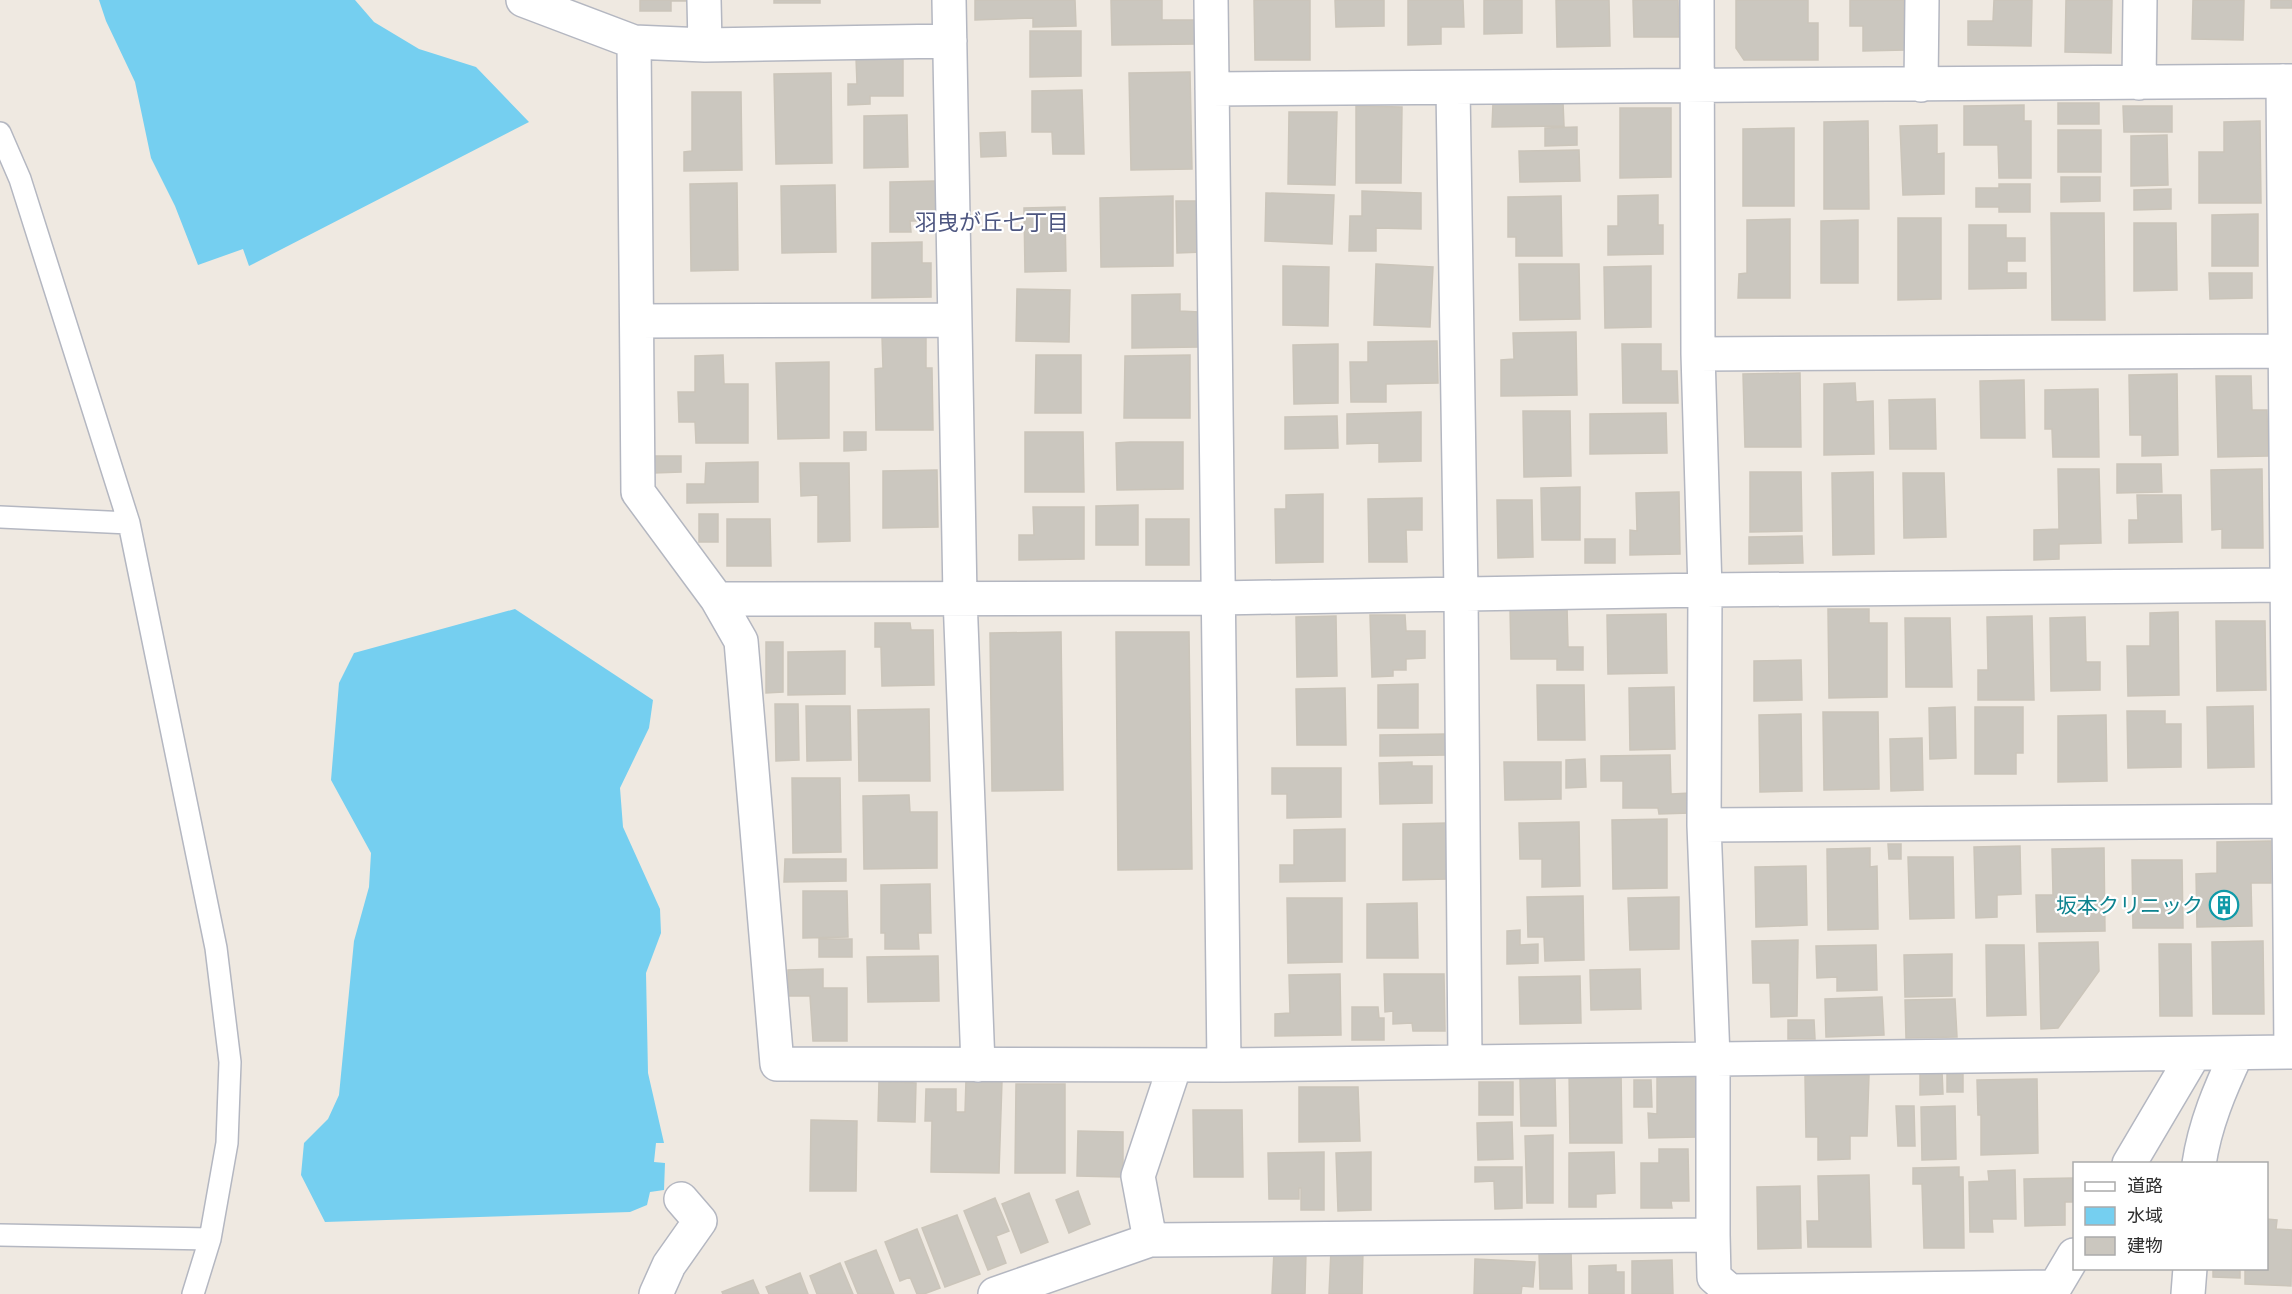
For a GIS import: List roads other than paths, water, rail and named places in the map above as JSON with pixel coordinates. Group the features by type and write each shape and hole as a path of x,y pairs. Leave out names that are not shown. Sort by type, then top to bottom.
{"street":[{"path":"523,0 634,42 705,45 950,41"},
{"path":"705,0 705,45"},
{"path":"949,0 953,320 960,597 978,1065"},
{"path":"1211,0 1224,1065"},
{"path":"1697,0 1698,354 1705,590 1704,825 1713,1058 1714,1277 1730,1291 2055,1287 2073,1257"},
{"path":"1921,85 1922,0"},
{"path":"2139,83 2140,0"},
{"path":"634,42 638,492 717,599 741,641 777,1064 1224,1065 2291,1052 2288,81 1212,89"},
{"path":"1453,88 1465,1061"},
{"path":"637,321 953,320"},
{"path":"1698,354 2289,351"},
{"path":"717,599 1218,598 1705,590 2290,585"},
{"path":"1704,825 2290,821"},
{"path":"2199,1162 2204,1134 2237,1053"},
{"path":"2130,1162 2194,1054"},
{"path":"1150,1240 1138,1176 1175,1065"},
{"path":"656,1294 669,1264 700,1221 681,1199"},
{"path":"995,1294 1150,1240 1713,1235"},
{"path":"2188,1294 2190,1270"}],"lane":[{"path":"0,133 20,179 129,523 216,948 230,1062 227,1143 210,1239 193,1294"},
{"path":"0,517 129,523"},
{"path":"0,1235 210,1239"}],"water":[{"path":"99,0 355,0 374,22 419,49 476,67 529,122 249,266 243,249 198,265 175,206 151,158 135,82 106,21"},
{"path":"515,609 653,700 649,728 620,788 623,827 660,909 661,933 646,973 648,1073 664,1143 656,1143 654,1162 665,1163 664,1190 650,1192 647,1205 630,1212 325,1222 301,1175 304,1143 328,1119 339,1095 354,941 369,887 371,853 331,780 339,683 354,653"}],"place":[{"name":"坂本クリニック","path":"2224,905"}],"district":[{"name":"羽曳が丘七丁目","path":"992,222"}]}
